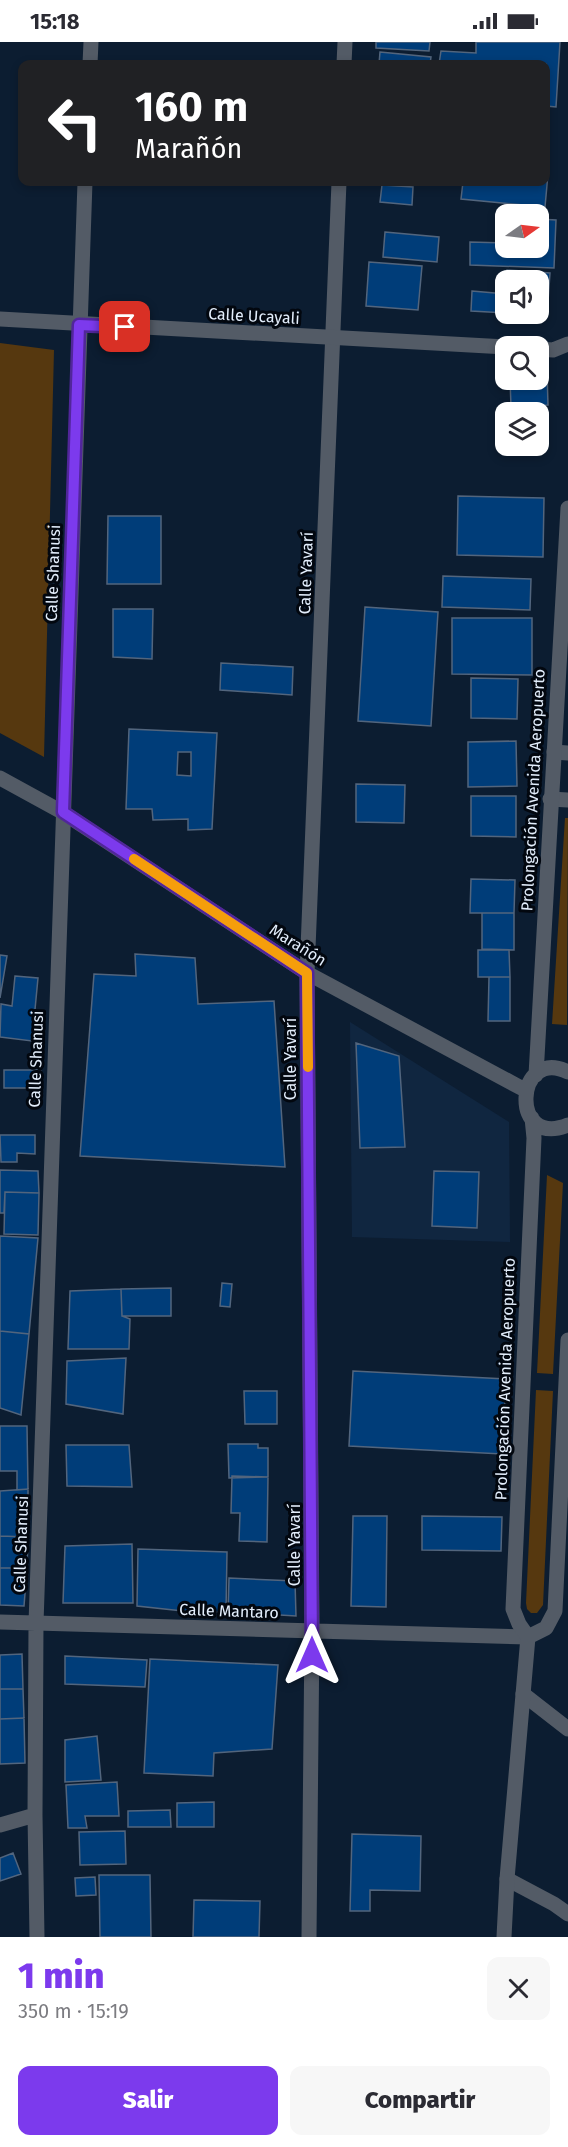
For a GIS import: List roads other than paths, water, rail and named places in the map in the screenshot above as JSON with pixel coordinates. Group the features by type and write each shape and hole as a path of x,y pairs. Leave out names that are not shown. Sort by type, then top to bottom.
{"street":[{"path":"90,60 91,42"},
{"path":"344,60 345,42"},
{"name":"Calle Shanusi","path":"37,1937 34,1815 36,1623 85,186"},
{"name":"Calle Yavarí","path":"309,1937 312,1631 307,973 339,186"},
{"name":"Calle Ucayali","path":"0,319 495,346"},
{"path":"549,350 568,344"},
{"name":"Prolongación Avenida Aeropuerto","path":"536,1075 550,799 561,752 568,508"},
{"name":"Marañón","path":"0,778 63,812 307,973 525,1090"},
{"path":"550,799 568,800"},
{"path":"525,1090 529,1082 544,1070 553,1068 568,1072"},
{"name":"Prolongación Avenida Aeropuerto","path":"525,1090 524,1100 526,1110 532,1118 534,1138 513,1609 528,1637"},
{"path":"532,1118 540,1125 550,1129 568,1125"},
{"path":"504,1937 528,1637 546,1628 555,1611 568,1340"},
{"name":"Calle Mantaro","path":"0,1623 528,1637"},
{"path":"523,1694 568,1729"},
{"path":"0,1825 34,1815"},
{"path":"507,1879 568,1914"}]}
